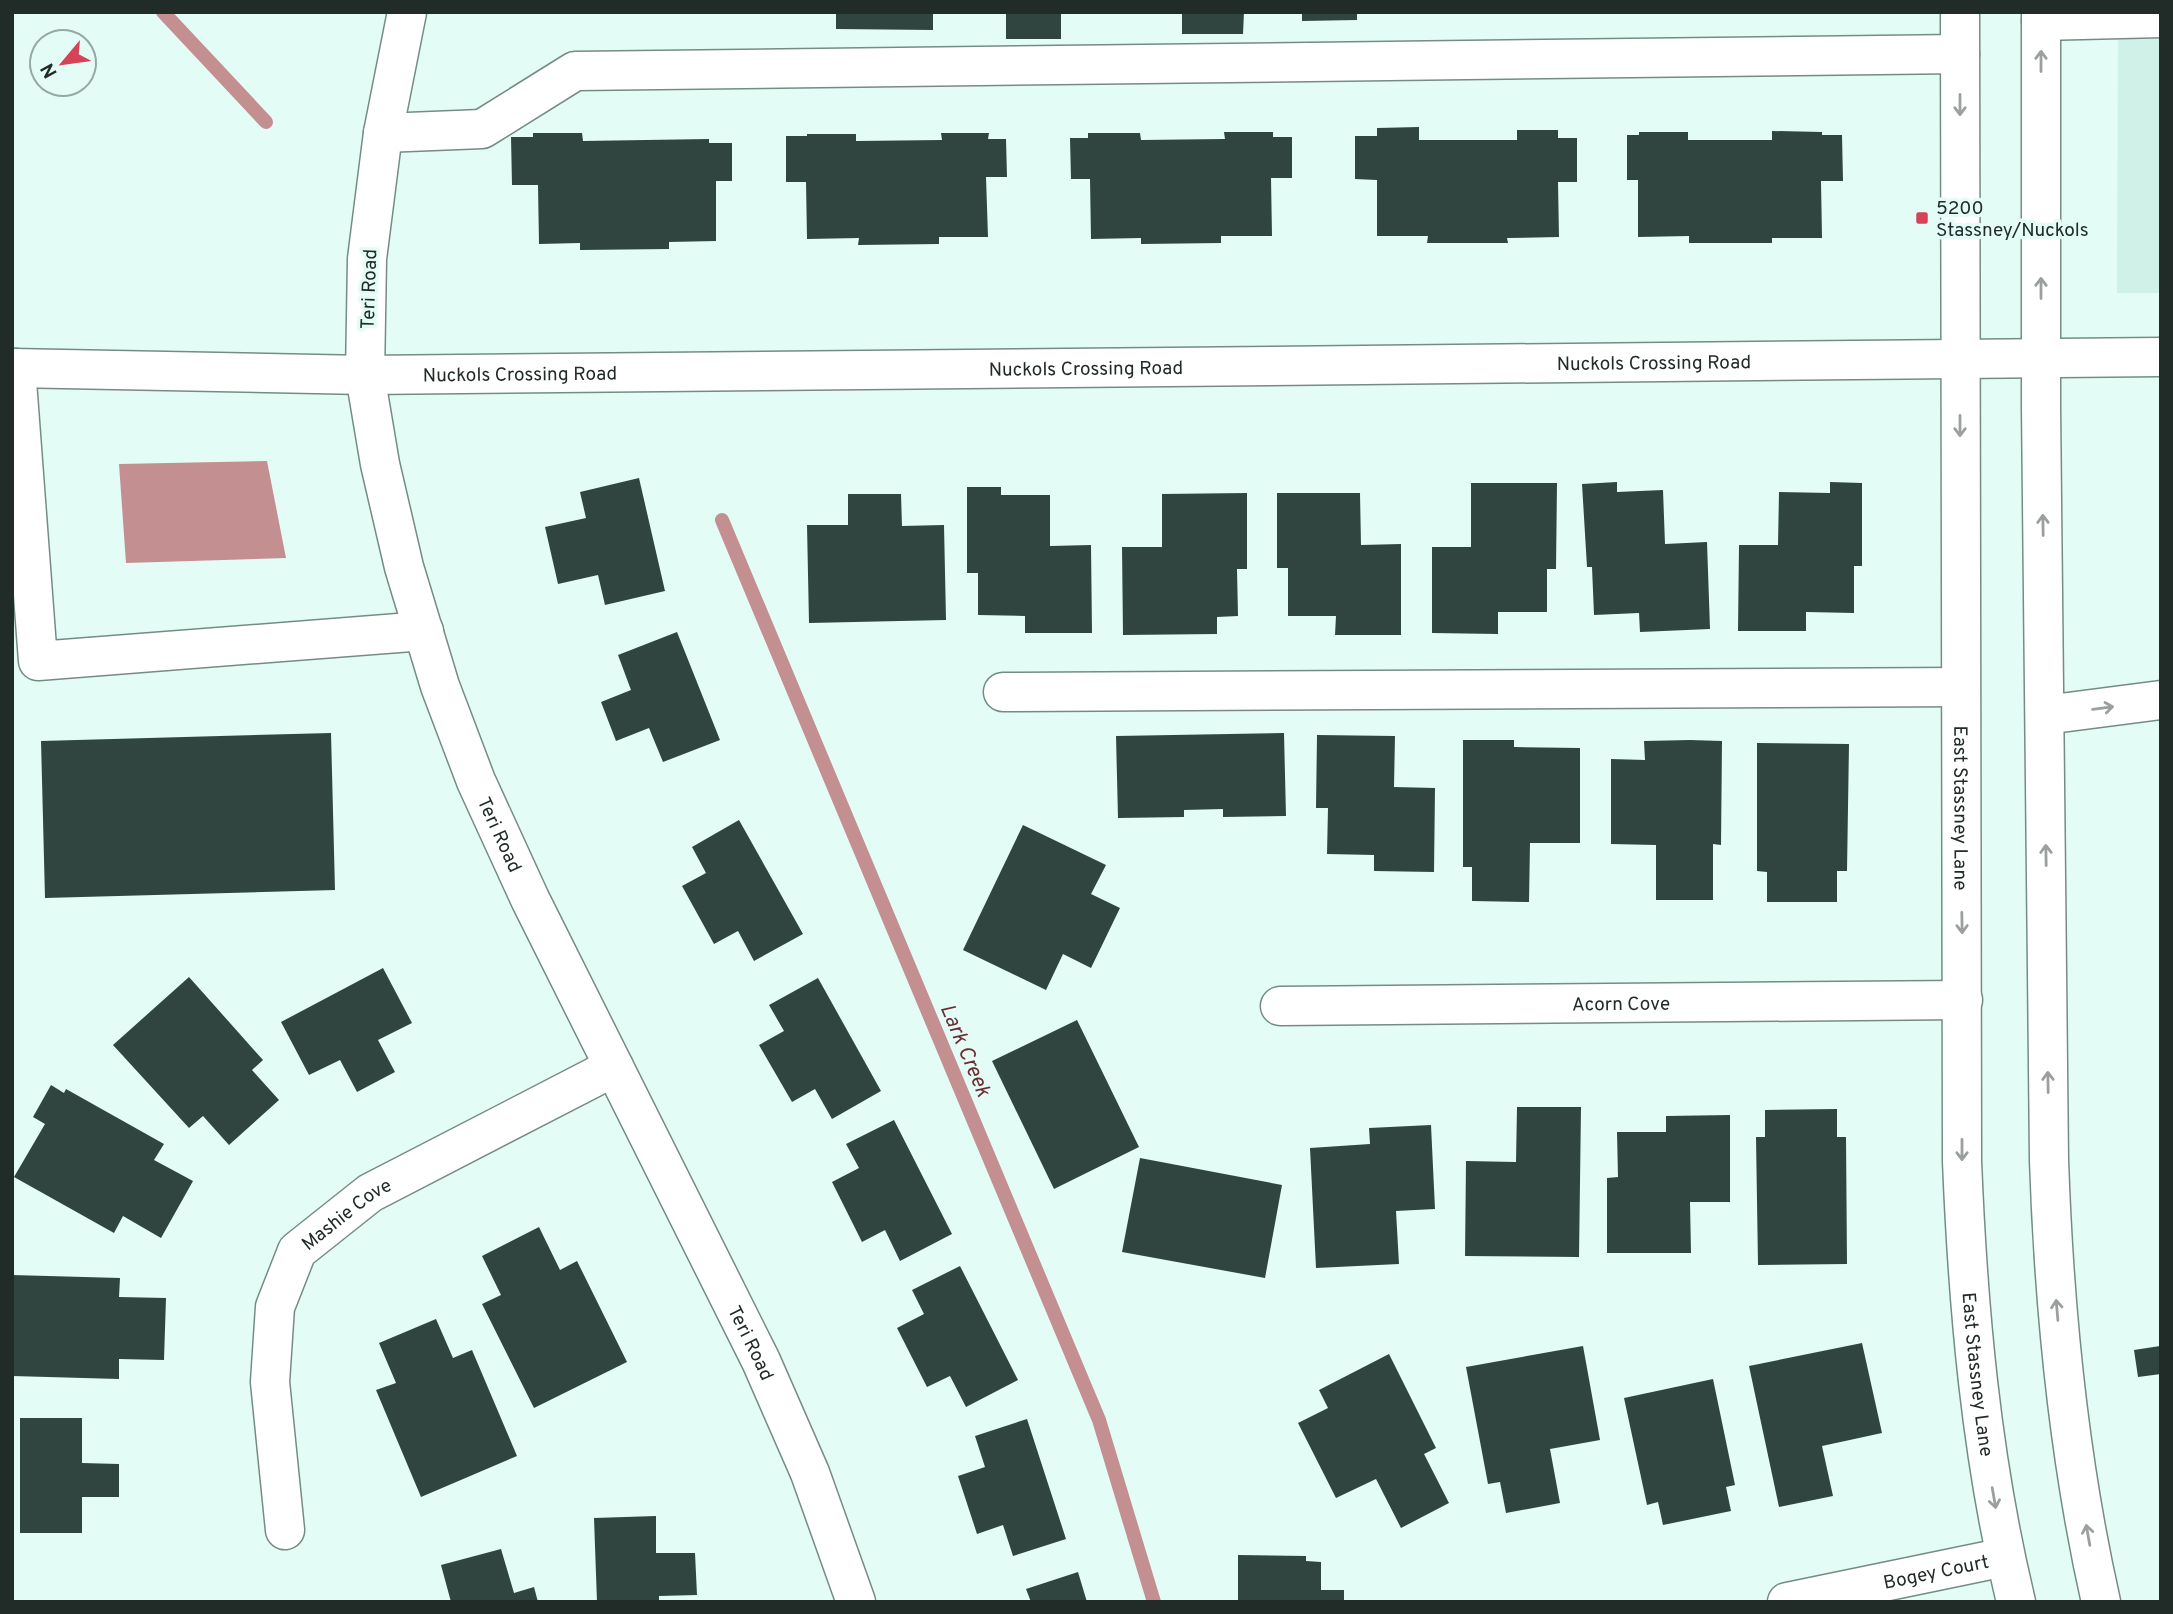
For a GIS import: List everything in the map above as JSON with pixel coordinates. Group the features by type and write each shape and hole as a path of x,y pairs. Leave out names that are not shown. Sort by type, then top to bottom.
{"street":[{"name":"Teri Road","path":"407,12 383,133 367,259 365,375 380,464 404,567 440,686 476,781 530,899 761,1361 810,1472 856,1602"},
{"name":"East Stassney Lane","path":"1959,12 1962,1161 1967,1270 1976,1374 2005,1557 2016,1602"},
{"path":"2101,1602 2073,1453 2052,1261 2041,357 2041,17 2161,18"},
{"path":"383,133 482,129 575,71 1960,54"},
{"name":"Nuckols Crossing Road","path":"14,368 365,375 2161,357"},
{"path":"14,368 38,661 424,631"},
{"path":"1003,692 1960,687"},
{"path":"2045,715 2161,700"},
{"name":"Acorn Cove","path":"1280,1006 1963,1000"},
{"name":"Mashie Cove","path":"285,1530 270,1382 275,1307 298,1251 370,1193 614,1067"},
{"name":"Bogey Court","path":"1787,1602 2005,1557"}],"shaded area":[{"path":"2118,12 2161,12 2161,293 2117,293"},
{"path":"267,461 286,558 126,563 119,464"}],"building":[{"path":"836,12 933,12 933,30 836,29"},
{"path":"1006,12 1061,12 1061,39 1006,39"},
{"path":"1182,12 1244,12 1243,34 1182,34"},
{"path":"1302,12 1357,12 1357,20 1302,21"},
{"path":"1419,127 1419,140 1517,140 1517,130 1558,130 1558,138 1577,138 1577,182 1558,182 1559,237 1507,238 1508,243 1427,243 1428,236 1377,236 1377,180 1355,179 1355,136 1377,136 1377,128"},
{"path":"1772,131 1842,135 1843,181 1821,181 1822,238 1772,238 1772,243 1689,243 1689,236 1638,237 1638,180 1627,180 1627,135 1639,135 1639,132 1688,132 1688,140 1772,140"},
{"path":"1224,132 1273,132 1273,137 1292,137 1292,178 1271,178 1272,236 1221,236 1221,243 1141,244 1141,238 1091,239 1090,179 1071,179 1070,138 1088,138 1088,133 1140,133 1141,140 1225,139"},
{"path":"533,133 582,133 583,141 709,139 709,143 732,143 732,181 716,181 716,241 669,242 669,249 580,250 580,243 539,244 538,185 512,185 511,137 533,137"},
{"path":"941,133 989,133 988,139 1006,139 1007,177 986,177 988,237 939,237 939,244 858,245 859,238 807,239 806,182 786,182 786,136 856,134 856,141 942,140"},
{"path":"639,478 665,591 605,605 598,575 558,584 545,527 586,518 580,492"},
{"path":"1617,482 1617,492 1663,490 1665,544 1707,542 1710,629 1640,632 1639,613 1594,615 1592,567 1587,567 1582,484"},
{"path":"1830,482 1862,483 1862,566 1854,566 1854,613 1806,612 1806,631 1738,631 1739,545 1778,545 1779,492 1830,493"},
{"path":"1471,483 1557,483 1556,569 1547,569 1547,612 1498,612 1498,634 1432,633 1432,547 1471,547"},
{"path":"967,487 1001,487 1001,495 1050,495 1050,546 1091,545 1092,633 1025,633 1025,616 978,615 978,573 967,573"},
{"path":"1247,493 1247,569 1237,569 1238,616 1217,617 1217,634 1123,635 1122,547 1162,547 1162,494"},
{"path":"1277,493 1360,493 1361,545 1401,544 1401,635 1335,635 1336,616 1288,616 1288,568 1277,568"},
{"path":"848,494 901,494 902,526 944,525 946,620 809,623 807,525 848,525"},
{"path":"677,632 720,740 663,762 649,728 616,741 601,702 631,690 618,655"},
{"path":"331,733 335,890 45,898 41,741"},
{"path":"1284,733 1286,816 1223,817 1223,809 1184,810 1184,817 1118,818 1116,736"},
{"path":"1317,735 1395,736 1394,787 1435,788 1434,872 1374,871 1374,855 1327,854 1328,808 1316,808"},
{"path":"1463,740 1514,740 1514,747 1580,748 1580,843 1530,843 1529,902 1472,901 1472,867 1463,867"},
{"path":"1644,741 1722,741 1721,845 1713,844 1713,900 1656,900 1656,845 1611,844 1611,759 1645,760"},
{"path":"1757,743 1849,744 1847,871 1837,871 1837,902 1767,902 1767,872 1757,871"},
{"path":"739,820 803,934 754,961 738,931 714,944 682,886 706,873 692,847"},
{"path":"1023,825 1106,865 1091,894 1120,908 1091,968 1063,954 1046,990 963,950"},
{"path":"383,968 412,1023 378,1040 395,1072 357,1092 340,1060 309,1075 281,1022"},
{"path":"189,977 263,1060 252,1070 279,1100 229,1145 203,1116 189,1128 113,1045"},
{"path":"818,978 881,1091 832,1119 815,1089 792,1102 759,1045 784,1031 769,1005"},
{"path":"1077,1020 1139,1147 1054,1189 992,1061"},
{"path":"51,1085 64,1093 66,1089 164,1144 154,1160 193,1181 161,1238 123,1216 114,1233 14,1177 45,1124 33,1117"},
{"path":"1517,1107 1581,1107 1579,1257 1465,1256 1466,1161 1516,1162"},
{"path":"1837,1109 1837,1137 1846,1137 1847,1264 1758,1265 1756,1137 1765,1137 1765,1110"},
{"path":"1730,1115 1730,1202 1690,1202 1691,1253 1607,1253 1607,1178 1618,1177 1617,1132 1666,1132 1666,1116"},
{"path":"894,1120 952,1234 900,1261 885,1230 862,1242 832,1182 859,1168 846,1144"},
{"path":"1431,1125 1435,1209 1396,1211 1399,1264 1316,1268 1310,1148 1370,1144 1369,1128"},
{"path":"1140,1158 1282,1185 1265,1278 1122,1252"},
{"path":"539,1227 560,1270 577,1261 627,1362 534,1408 482,1304 501,1295 482,1256"},
{"path":"960,1266 1018,1380 966,1407 950,1376 927,1387 897,1328 924,1314 912,1290"},
{"path":"12,1275 120,1278 119,1297 166,1298 164,1360 119,1359 119,1379 12,1376"},
{"path":"436,1319 453,1358 472,1350 517,1456 421,1497 376,1390 396,1383 379,1343"},
{"path":"1862,1343 1882,1433 1822,1446 1833,1496 1779,1507 1749,1366"},
{"path":"1583,1346 1600,1440 1550,1449 1560,1503 1506,1513 1500,1482 1488,1484 1466,1367"},
{"path":"2160,1346 2161,1374 2138,1377 2134,1350"},
{"path":"1389,1354 1436,1448 1424,1454 1449,1503 1401,1528 1376,1479 1336,1498 1298,1423 1328,1408 1319,1390"},
{"path":"1713,1379 1735,1485 1726,1487 1731,1511 1663,1525 1658,1502 1647,1505 1624,1398"},
{"path":"20,1418 82,1418 82,1463 119,1464 119,1497 82,1497 82,1533 20,1533"},
{"path":"1027,1419 1066,1539 1013,1556 1003,1525 977,1534 958,1476 985,1467 975,1436"},
{"path":"656,1516 656,1553 695,1553 697,1595 659,1596 659,1602 597,1602 594,1518"},
{"path":"501,1549 514,1593 534,1587 538,1602 451,1602 441,1565"},
{"path":"1238,1555 1306,1556 1306,1561 1321,1562 1321,1590 1344,1590 1344,1602 1238,1602"},
{"path":"1078,1572 1087,1602 1031,1602 1026,1589"}],"waterway":[{"name":"Lark Creek","path":"163,12 266,122"},
{"name":"Lark Creek","path":"722,520 1099,1420 1154,1602"}],"place":[{"name":"5200 Stassney/Nuckols","path":"1922,218"}]}
